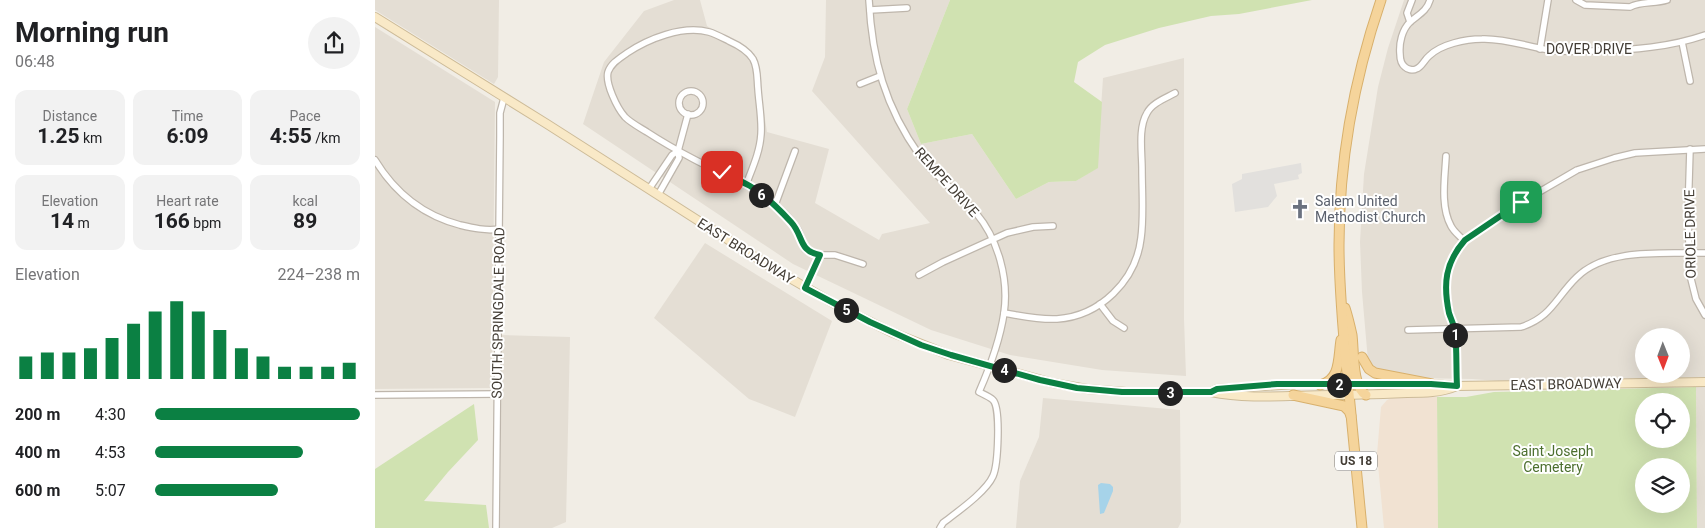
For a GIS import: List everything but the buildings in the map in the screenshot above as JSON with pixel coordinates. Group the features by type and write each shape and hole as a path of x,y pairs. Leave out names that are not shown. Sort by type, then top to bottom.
{"main road":[{"name":"US 18","path":"1363,528 1349,395 1357,385 1343,325 1339,217 1346,140 1358,78 1381,0"},
{"name":"EAST BROADWAY","path":"375,17 805,288 895,334 945,354 1049,382 1090,389 1138,393 1211,392 1223,395 1251,396 1367,395 1434,392 1457,386"},
{"path":"1341,294 1350,324 1357,385 1367,395"},
{"path":"1320,384 1328,383 1335,374 1343,325"},
{"path":"1362,357 1369,369 1375,373 1431,384"},
{"name":"EAST BROADWAY","path":"1211,392 1217,389 1253,386 1320,384 1431,384 1457,386 1705,382"},
{"path":"1293,396 1344,406 1352,418"}],"street":[{"name":"REMPE DRIVE","path":"869,0 874,54 880,76 897,118 921,157 978,214 993,240 1003,274 1005,293 1004,313 990,366 979,392 993,400 998,411 998,432 993,475 981,491 940,528"},
{"path":"1413,0 1407,13 1410,22 1420,15 1430,0"},
{"path":"1540,49 1547,0"},
{"path":"1576,0 1585,5 1630,7 1637,4 1667,0"},
{"path":"870,10 907,8"},
{"name":"DOVER DRIVE","path":"1410,22 1402,34 1399,51 1404,67 1411,70 1416,70 1429,56 1444,46 1483,39 1498,40 1540,49 1568,51 1633,49 1682,42 1705,35"},
{"path":"746,185 756,158 761,134 757,70 753,60 745,51 709,32 677,32 651,38 613,64 608,73 611,90 626,118 678,152 746,185 775,206 797,230 806,250 820,255 835,255 863,264"},
{"path":"1682,42 1690,81"},
{"path":"860,84 880,76"},
{"path":"694,91 701,96 702,106 696,113 688,114 681,109 680,98 684,93 694,91"},
{"path":"1004,313 1042,319 1059,319 1080,314 1100,304 1116,291 1125,280 1134,265 1139,251 1142,228 1142,138 1144,120 1154,105 1175,93"},
{"name":"SOUTH SPRINGDALE ROAD","path":"496,528 500,113 504,98"},
{"path":"658,195 679,158 678,152 688,114"},
{"name":"ORIOLE DRIVE","path":"1690,149 1689,275 1697,303 1705,315"},
{"path":"1457,386 1455,329 1446,296 1446,279 1453,257 1464,241 1521,202 1577,170 1635,153 1705,149"},
{"path":"775,206 795,151"},
{"path":"649,189 672,155 678,152"},
{"path":"1446,156 1446,210 1452,228 1464,241"},
{"path":"375,160 392,185 416,207 436,217 457,224 480,229 499,229"},
{"path":"919,274 1020,229 1053,226"},
{"path":"1408,330 1514,328 1530,324 1545,315 1552,308 1581,273 1600,262 1634,255 1705,253"},
{"path":"805,288 820,255"},
{"path":"1100,304 1113,321 1125,328"},
{"path":"375,395 497,394"}],"shaded area":[{"path":"375,0 499,0 498,77 494,84 375,10"},
{"path":"674,0 700,0 707,26 755,54 767,132 829,149 815,203 879,240 882,234 930,223 812,91 825,57 826,0 950,0 907,109 921,144 972,134 1016,199 1049,182 1076,181 1097,168 1103,78 1184,58 1184,319 1186,376 1102,370 1010,355 931,330 793,264 583,124 604,62 644,11"},
{"path":"1404,0 1705,0 1705,377 1690,378 1690,328 1635,328 1635,379 1527,383 1417,378 1374,370 1368,361 1360,242 1364,174 1378,87 1388,48"},
{"path":"375,27 495,102 492,388 375,389"},
{"path":"1301,163 1302,173 1298,175 1299,179 1274,184 1277,196 1268,207 1235,212 1232,184 1242,179 1242,174"},
{"path":"705,243 832,321 795,417 749,399 654,318"},
{"path":"502,335 570,337 566,522 552,528 500,528"},
{"path":"1696,387 1705,387 1705,528 1697,528"},
{"path":"1437,397 1438,528 1384,528 1377,454 1381,407 1387,400 1392,398"},
{"path":"1043,398 1180,410 1181,522 1178,528 1016,528 1020,481 1039,437"}],"green space":[{"path":"950,0 1312,0 1239,14 1211,16 1159,28 1105,45 1078,62 1074,82 1102,102 1098,168 1076,181 1049,182 1016,199 972,134 921,144 907,109"},
{"name":"Saint Joseph Cemetery","path":"1696,387 1697,528 1438,528 1437,397 1466,397 1494,392"},
{"path":"474,404 478,440 424,501 486,505 489,528 375,528 375,469"}],"water":[{"path":"1101,483 1110,484 1113,487 1113,491 1104,513 1100,514 1098,485"}],"place":[{"name":"Salem United Methodist Church","path":"1300,209"}],"route":[{"path":"722,172 750,186 775,206 793,223 806,250 820,255 805,288 855,315 895,334 945,354 1053,383 1087,389 1138,393 1211,392 1217,389 1277,384 1445,384 1457,386 1455,329 1450,316 1445,288 1448,269 1453,257 1465,240 1521,202"}]}
